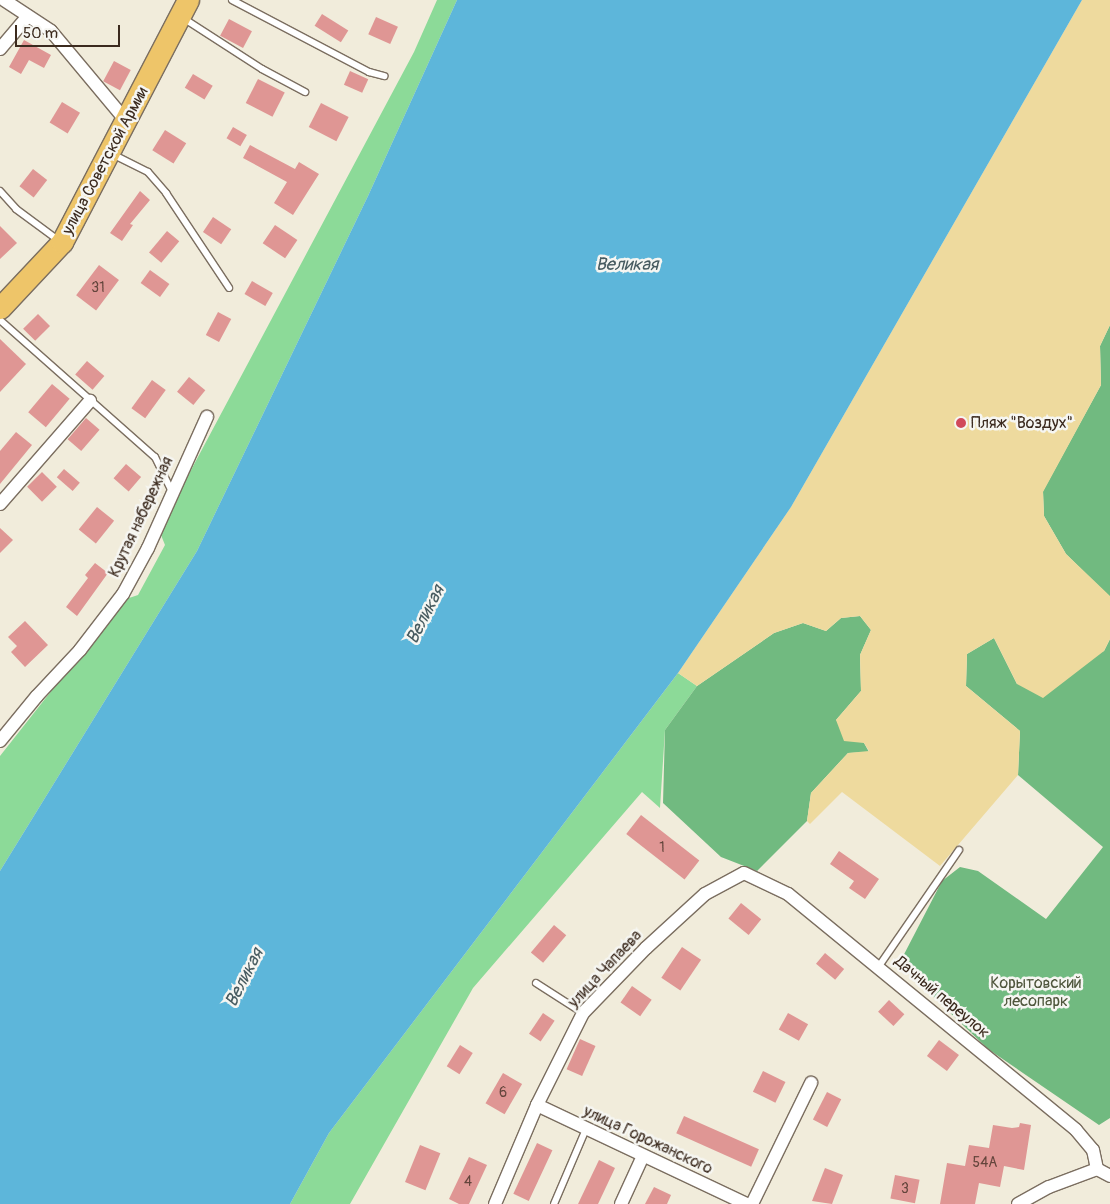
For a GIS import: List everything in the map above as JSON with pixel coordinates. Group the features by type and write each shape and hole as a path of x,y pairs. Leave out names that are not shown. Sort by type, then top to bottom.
{"main road":[{"name":"улица Советской Армии","path":"0,308 62,242 127,122 184,8"}],"street":[{"path":"4,0 51,31 127,122"},
{"path":"0,49 28,16"},
{"path":"0,504 90,401"},
{"name":"Крутая набережная","path":"0,741 37,696 80,650 123,594 148,548 207,417"},
{"name":"Дачный переулок","path":"744,872 788,894 879,966 1076,1130 1093,1150 1097,1169"},
{"name":"улица Чапаева","path":"495,1204 537,1105 583,1013 646,948 705,894 744,872"},
{"path":"752,1204 811,1083"},
{"name":"улица Горожанского","path":"537,1105 746,1204"},
{"path":"621,1204 643,1156"},
{"path":"1018,1204 1049,1187 1097,1169 1110,1176"}],"lane":[{"path":"232,0 369,72 384,76"},
{"path":"184,8 262,69 305,92"},
{"path":"110,153 148,172 166,193 229,288"},
{"path":"0,191 16,208 62,242"},
{"path":"0,320 155,457 172,492"},
{"path":"879,966 959,850"},
{"path":"536,983 583,1013"},
{"path":"554,1204 586,1129"}],"green space":[{"path":"437,0 457,0 368,196 197,551 0,871 0,756 123,600 138,595 165,545 159,530 414,52"},
{"path":"1110,325 1110,597 1066,554 1044,516 1043,491 1101,385 1100,346"},
{"path":"860,616 871,630 860,655 861,691 836,720 864,743 869,752 848,753 811,793 807,821 757,871 721,857 663,803 665,730 697,686 774,633 803,623 826,631 841,618"},
{"name":"Корытовский лесопарк","path":"994,638 1017,684 1104,651 1110,639 1110,1118 1099,1125 988,1049 899,964 942,881 960,867 978,871 1046,919 1103,847 1018,775 1020,731 966,686 967,654"},
{"path":"678,673 697,686 665,730 660,808 642,792 473,988 350,1204 290,1204 329,1133"}],"sand":[{"name":"Пляж \"Воздух\"","path":"1082,0 1110,0 1110,325 1100,346 1101,385 1043,492 1044,516 1066,554 1110,596 1110,639 1104,651 1043,698 1017,684 994,638 967,654 966,686 1020,731 1018,775 940,866 842,792 810,824 807,821 811,793 848,753 869,751 864,743 844,741 836,720 861,691 860,655 871,630 860,616 841,618 826,631 803,623 774,633 697,686 678,673 791,507"}],"water":[{"name":"Великая","path":"457,0 1082,0 791,507 678,673 329,1133 290,1204 0,1204 0,871 197,551 368,196"}],"building":[{"path":"322,14 348,30 341,42 315,26"},
{"path":"376,17 398,27 390,44 368,34"},
{"path":"229,19 252,31 243,48 220,36"},
{"path":"24,40 51,55 44,68 29,60 21,74 9,67"},
{"path":"114,61 131,70 120,90 103,81"},
{"path":"350,71 368,79 362,93 344,85"},
{"path":"193,74 213,86 204,100 185,88"},
{"path":"258,79 285,93 272,117 246,103"},
{"path":"62,102 80,113 68,133 50,123"},
{"path":"321,103 349,117 336,141 309,127"},
{"path":"233,127 247,135 240,146 226,138"},
{"path":"165,130 186,143 173,164 152,150"},
{"path":"250,145 295,169 299,162 319,174 293,215 274,203 287,182 243,158"},
{"path":"33,169 47,180 34,197 19,186"},
{"path":"140,191 150,200 130,224 133,225 122,241 110,233"},
{"path":"213,217 231,229 221,244 203,232"},
{"path":"275,225 297,240 285,258 263,243"},
{"path":"0,226 17,243 0,259"},
{"path":"167,231 179,241 161,263 149,252"},
{"path":"99,265 119,280 96,310 76,295"},
{"path":"150,270 169,284 160,297 141,283"},
{"path":"252,281 273,293 265,306 244,294"},
{"path":"218,312 231,319 219,342 206,335"},
{"path":"38,314 50,326 35,341 23,329"},
{"path":"0,339 26,364 0,392"},
{"path":"87,361 104,376 93,390 75,375"},
{"path":"189,377 205,390 193,405 177,392"},
{"path":"152,380 166,390 145,418 131,408"},
{"path":"52,384 70,399 46,427 28,412"},
{"path":"86,418 100,430 81,451 68,439"},
{"path":"16,432 32,445 0,484 0,451"},
{"path":"126,464 141,477 129,491 114,478"},
{"path":"64,469 80,483 73,491 57,477"},
{"path":"42,472 57,487 42,502 27,487"},
{"path":"97,507 114,521 96,543 79,530"},
{"path":"0,528 13,540 0,553"},
{"path":"95,563 108,573 77,616 66,607 88,578 85,575"},
{"path":"25,621 48,645 25,667 11,652 17,646 8,637"},
{"path":"641,815 699,861 685,879 626,834"},
{"path":"839,851 879,879 865,899 849,888 854,881 830,864"},
{"path":"741,903 761,919 749,935 728,919"},
{"path":"554,925 566,935 543,963 531,953"},
{"path":"682,947 701,960 680,991 661,978"},
{"path":"825,953 844,969 835,980 816,964"},
{"path":"632,986 652,1000 640,1016 621,1002"},
{"path":"889,1000 904,1014 893,1026 878,1012"},
{"path":"543,1013 555,1021 541,1042 529,1034"},
{"path":"788,1013 808,1024 799,1041 779,1030"},
{"path":"580,1039 596,1046 582,1076 567,1069"},
{"path":"939,1040 959,1055 947,1071 927,1056"},
{"path":"460,1045 473,1053 459,1074 447,1066"},
{"path":"763,1071 785,1082 775,1103 753,1092"},
{"path":"503,1073 522,1084 505,1114 486,1103"},
{"path":"827,1092 841,1099 827,1127 813,1120"},
{"path":"684,1116 759,1149 751,1167 676,1133"},
{"path":"1020,1123 1031,1125 1024,1170 1004,1166 1000,1187 979,1183 975,1204 940,1204 947,1163 965,1166 969,1145 989,1148 993,1125 1012,1128 1019,1127"},
{"path":"537,1143 552,1150 529,1201 513,1194"},
{"path":"420,1145 440,1153 425,1190 405,1182"},
{"path":"469,1157 487,1165 469,1204 459,1204 449,1199"},
{"path":"599,1160 615,1168 598,1204 578,1204"},
{"path":"825,1168 843,1175 832,1204 812,1201"},
{"path":"895,1175 920,1180 915,1203 890,1199"},
{"path":"654,1187 671,1195 667,1204 645,1204"}],"place":[{"name":"Пляж \"Воздух\"","path":"961,423"}]}
